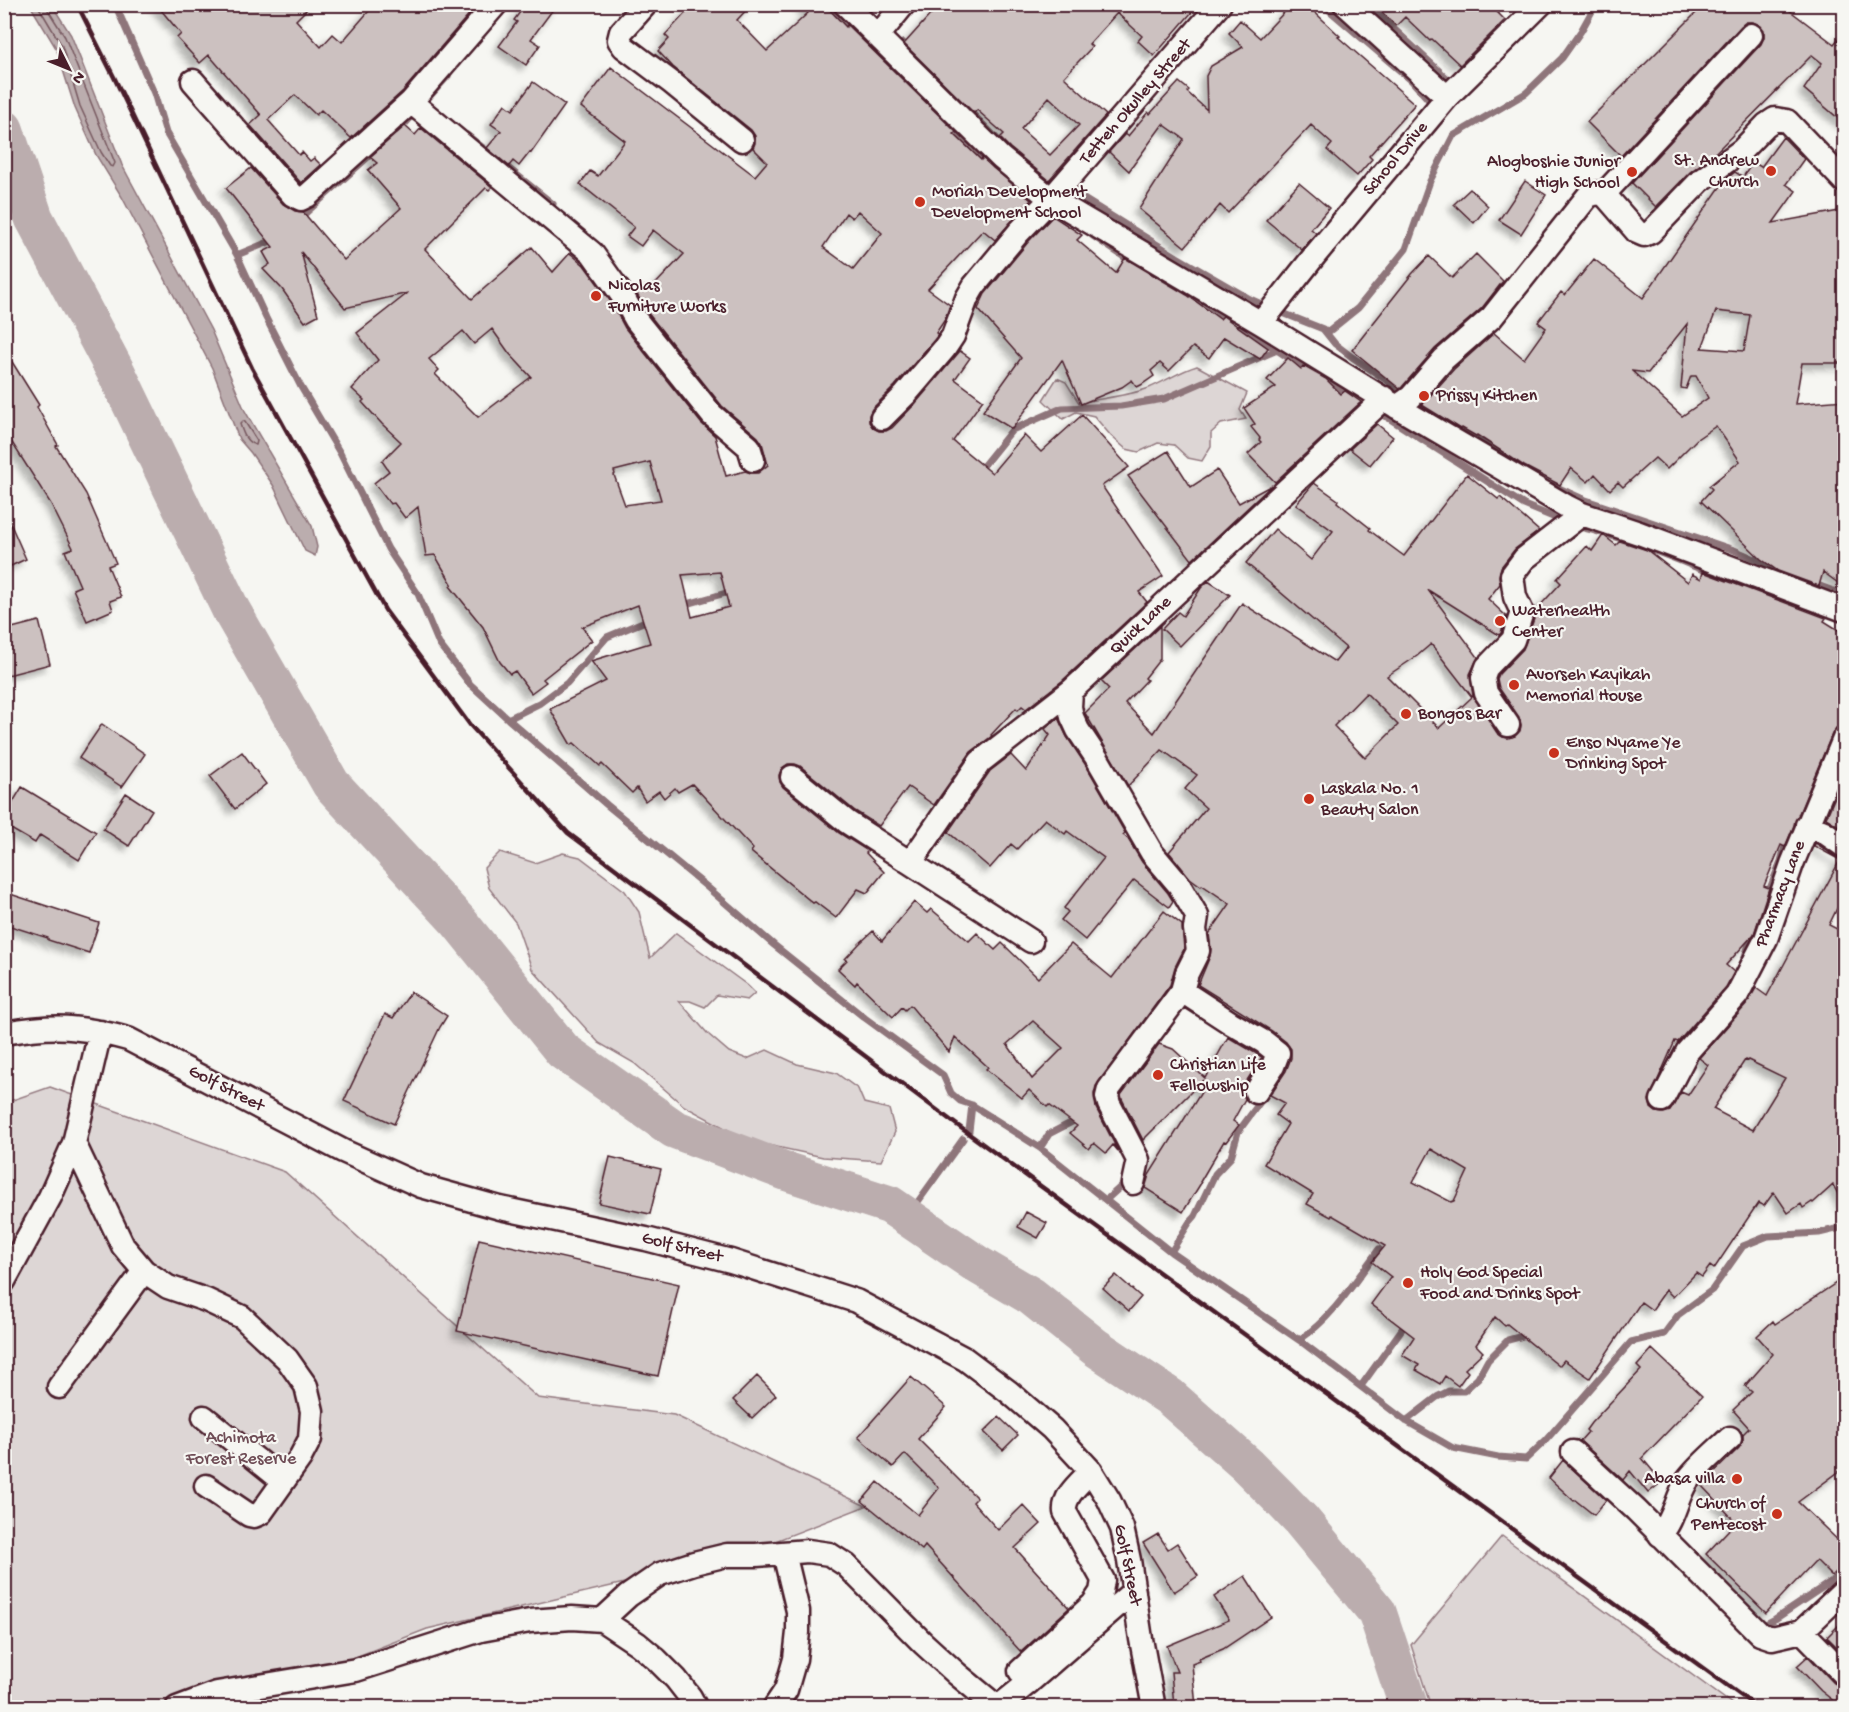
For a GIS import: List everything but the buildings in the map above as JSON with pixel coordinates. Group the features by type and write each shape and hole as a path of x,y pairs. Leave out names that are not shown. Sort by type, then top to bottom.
{"street":[{"path":"193,81 292,195 301,199 411,102 496,4"},
{"path":"646,4 621,32 619,40 624,47 742,141"},
{"path":"845,4 1001,158 1051,199 1566,506 1582,514 1640,533 1845,610"},
{"path":"878,36 904,4"},
{"name":"Tetteh Okulley Street","path":"882,418 945,348 953,336 967,298 974,286 1221,4"},
{"path":"1345,4 1447,97"},
{"name":"School Drive","path":"1261,323 1447,97 1541,4"},
{"path":"1751,35 1604,194 1637,232 1644,235 1651,231 1700,181 1742,150 1775,119 1787,121 1845,181"},
{"path":"411,102 592,253 622,295 636,320 712,415 748,447 753,460"},
{"name":"Quick Lane","path":"911,862 980,762 1071,691 1391,403 1411,397 1444,359 1492,317 1588,196 1597,192 1604,194"},
{"path":"1508,725 1486,693 1483,678 1487,667 1512,640 1522,612 1515,597 1512,575 1524,559 1582,514"},
{"path":"1071,691 1070,707 1078,730 1098,760 1152,854 1179,885 1197,916 1195,929 1198,951 1187,973 1182,991 1109,1089 1107,1097 1138,1160 1133,1183"},
{"name":"Pharmacy Lane","path":"1662,1100 1687,1052 1737,995 1762,947 1807,825 1845,739"},
{"path":"792,777 847,822 1031,941"},
{"path":"1807,825 1824,832 1845,846"},
{"path":"1182,991 1278,1053 1273,1066 1256,1092"},
{"name":"Golf Street","path":"4,1033 47,1026 69,1026 128,1039 343,1151 421,1186 500,1208 646,1239 731,1261 856,1301 965,1359 1009,1392 1052,1429 1091,1470 1122,1528 1154,1707"},
{"path":"4,1281 50,1197 74,1143 100,1032"},
{"path":"74,1143 123,1246 144,1272 168,1287 206,1300 242,1317 287,1359 306,1386 312,1411 310,1439 300,1458 261,1513 254,1516 249,1515 206,1486"},
{"path":"59,1387 144,1272"},
{"path":"204,1416 283,1481"},
{"path":"1660,1535 1667,1528 1687,1482 1702,1464 1730,1438"},
{"path":"1573,1452 1636,1510 1760,1634 1772,1638 1802,1631 1845,1591"},
{"path":"1020,1671 1093,1604 1101,1592 1103,1581 1065,1512 1064,1505 1067,1497 1091,1470"},
{"path":"602,1620 628,1596 660,1574 694,1563 727,1555 808,1551 829,1554 846,1565 923,1643 997,1707 1028,1683 1134,1590"},
{"path":"774,1707 786,1690 795,1659 798,1632 798,1611 784,1553"},
{"path":"177,1707 217,1693 356,1671 481,1630 530,1621 572,1618 602,1620 638,1644 676,1679 696,1707"},
{"path":"1802,1631 1845,1674"}],"green space":[{"path":"1197,366 1247,393 1240,410 1246,419 1221,424 1211,433 1211,446 1202,461 1188,458 1174,445 1158,443 1139,452 1126,449 1094,416 1076,412 1063,419 1043,400 1057,378 1066,382 1079,403 1141,391"},
{"path":"500,852 535,863 563,853 580,857 625,891 639,912 650,958 676,933 747,985 755,993 747,1000 717,995 705,1007 690,1001 679,1001 708,1034 729,1052 747,1059 767,1050 797,1064 836,1073 858,1089 864,1103 889,1109 895,1132 881,1161 823,1157 749,1141 684,1106 634,1063 599,1043 532,969 516,923 489,888 484,868"},
{"name":"Achimota Forest Reserve","path":"50,1087 285,1172 538,1398 674,1415 866,1506 731,1558 427,1629 227,1707 5,1707 4,1103"},
{"path":"1502,1536 1736,1707 1431,1707 1411,1645"}],"water":[{"path":"30,5 52,5 71,35 122,165 211,330 245,411 312,526 317,547 315,556 305,551 273,485 239,439 212,368 122,197 96,155 75,108 56,48"}],"waterway":[{"path":"115,4 154,93 166,133 237,255 301,387 340,453 388,549 418,594 439,644 470,684 607,805 774,945 865,1018 943,1075 951,1093 960,1101 972,1105 1040,1148 1171,1252 1299,1340 1406,1421 1453,1448 1498,1457 1526,1459 1546,1440 1631,1342 1664,1334 1678,1315 1712,1290 1743,1246 1768,1236 1819,1233 1844,1227"},
{"path":"826,4 900,78"},
{"path":"1322,4 1411,80 1435,107"},
{"path":"1367,4 1448,79 1453,87"},
{"path":"1327,333 1358,308 1406,249 1430,181 1453,136 1526,93 1562,58 1596,4"},
{"path":"903,43 1002,144"},
{"path":"298,220 405,124 448,76"},
{"path":"4,129 34,218 117,374 231,610 331,784 458,921 563,1051 674,1129 788,1172 890,1205 978,1265 1031,1296 1095,1347 1170,1397 1247,1465 1278,1496 1301,1520 1377,1612 1409,1708"},
{"path":"950,129 1012,181"},
{"path":"467,135 553,204"},
{"path":"1028,167 1057,184"},
{"path":"1079,196 1177,257 1268,307"},
{"path":"1093,236 1136,265"},
{"path":"237,255 276,239"},
{"path":"1194,301 1228,322"},
{"path":"1275,310 1323,329 1335,344 1352,357 1430,409"},
{"path":"1240,329 1310,372"},
{"path":"979,471 1012,430 1062,408 1121,406 1164,399 1277,350"},
{"path":"1327,383 1348,392 1524,505 1565,522"},
{"path":"1455,425 1526,470"},
{"path":"1552,485 1583,499 1734,550 1780,570"},
{"path":"1576,526 1631,542 1764,593 1791,601"},
{"path":"1812,583 1844,595"},
{"path":"680,606 733,591"},
{"path":"508,719 540,703 567,683 607,637 650,619"},
{"path":"1761,911 1788,837"},
{"path":"1741,968 1754,930"},
{"path":"1171,1252 1195,1216 1215,1174 1231,1157 1238,1132 1263,1098"},
{"path":"969,1131 972,1105"},
{"path":"1040,1148 1049,1134 1080,1118"},
{"path":"890,1205 917,1203 963,1139"},
{"path":"1106,1200 1128,1180"},
{"path":"1299,1340 1333,1310 1379,1249"},
{"path":"1361,1386 1407,1322"},
{"path":"1406,1421 1437,1397 1449,1391 1464,1391 1478,1378 1488,1360 1508,1340 1530,1334"},
{"path":"1758,1628 1844,1573"}],"railway":[{"path":"77,4 252,368 385,610 470,725 568,833 969,1134 1758,1708"}],"place":[{"name":"St. Andrew Church","path":"1771,171"},
{"name":"Alogboshie Junior High School","path":"1632,172"},
{"name":"Moriah Development Development School","path":"920,202"},
{"name":"Nicolas Furniture Works","path":"596,296"},
{"name":"Prissy Kitchen","path":"1424,396"},
{"name":"Waterhealth Center","path":"1500,621"},
{"name":"Avorseh Kayikah Memorial House","path":"1514,685"},
{"name":"Bongos Bar","path":"1406,714"},
{"name":"Enso Nyame Ye Drinking Spot","path":"1554,753"},
{"name":"Laskala No. 1 Beauty Salon","path":"1309,799"},
{"name":"Christian Life Fellowship","path":"1158,1075"},
{"name":"Holy God Special Food and Drinks Spot","path":"1408,1283"},
{"name":"Abasa villa","path":"1737,1479"},
{"name":"Church of Pentecost","path":"1777,1514"}]}
